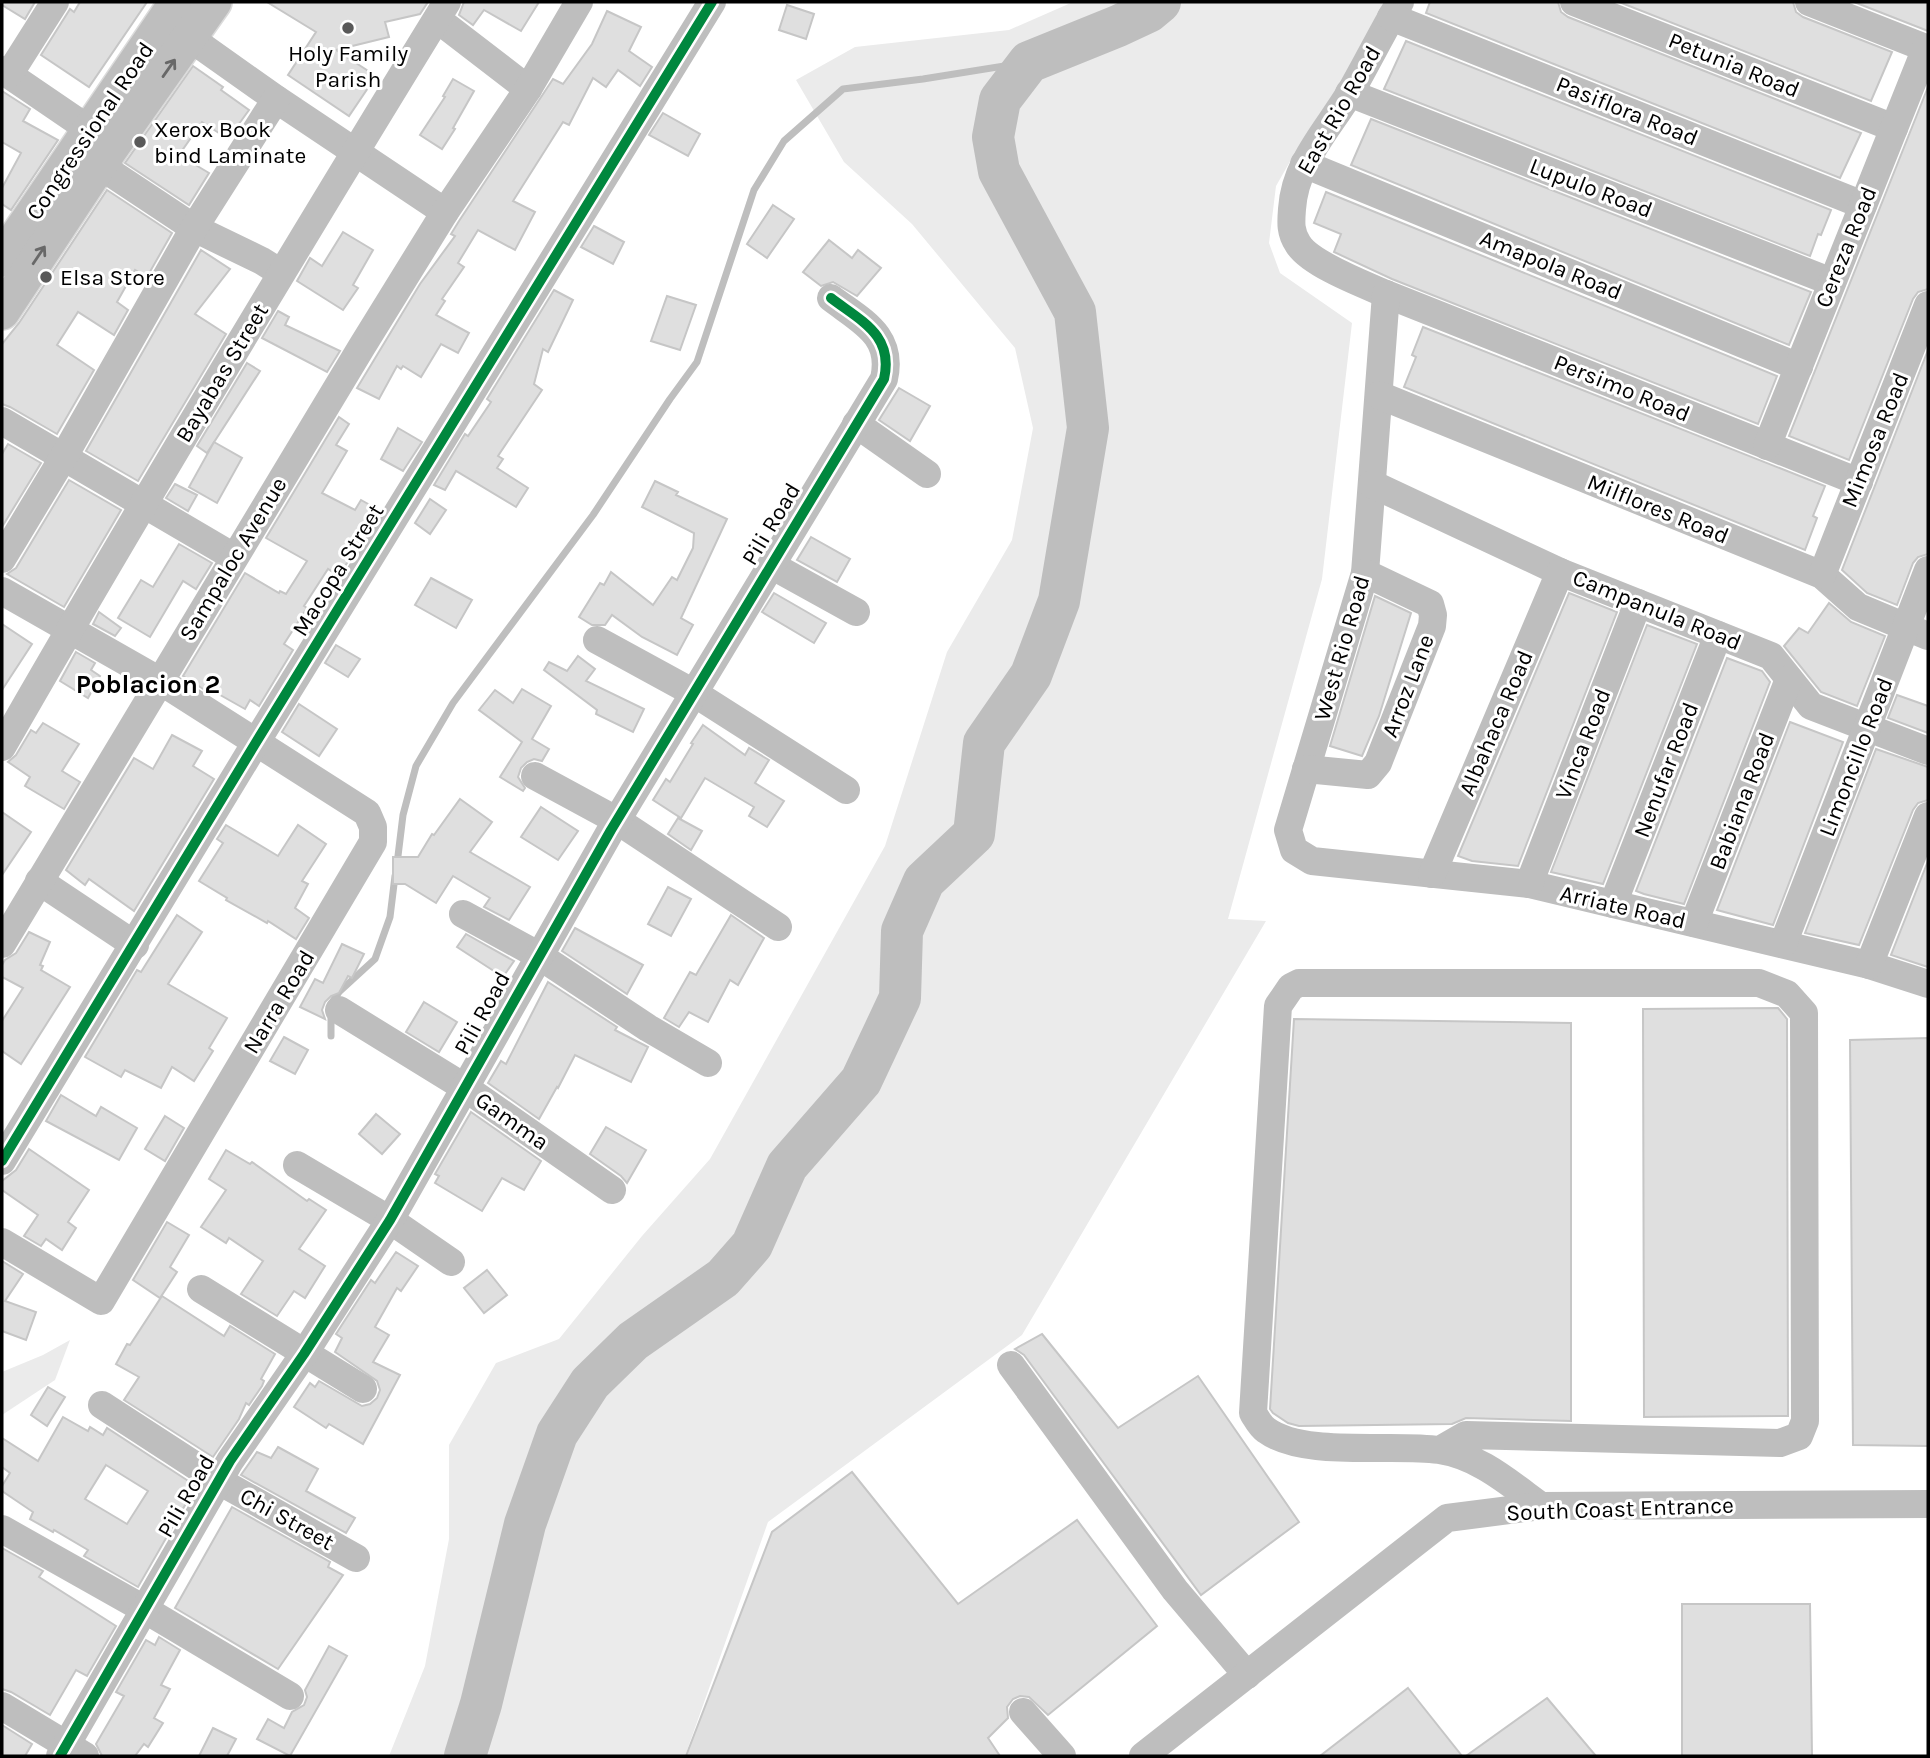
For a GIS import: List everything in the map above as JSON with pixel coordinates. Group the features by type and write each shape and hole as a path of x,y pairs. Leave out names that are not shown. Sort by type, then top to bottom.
{"main road":[{"name":"Congressional Road","path":"2,259 90,130 178,20 214,2"},
{"name":"Congressional Road","path":"2,312 99,165 178,20"}],"street":[{"path":"55,2 6,72 90,130"},
{"name":"Sampaloc Avenue","path":"2,944 445,212 528,89 579,2"},
{"name":"Macopa Street","path":"2,1161 712,2"},
{"name":"Petunia Road","path":"1574,2 1894,128"},
{"path":"1809,2 1927,49"},
{"path":"442,10 528,89"},
{"name":"Bayabas Street","path":"2,747 281,273 442,10"},
{"name":"East Rio Road","path":"1385,293 1330,269 1299,247 1290,229 1293,192 1304,164 1349,93 1395,10"},
{"name":"Pasiflora Road","path":"1395,10 1863,205"},
{"path":"178,20 276,99 445,212"},
{"name":"Cereza Road","path":"1767,446 1927,49"},
{"name":"Lupulo Road","path":"1349,93 1832,282"},
{"path":"2,559 194,228 276,99"},
{"name":"Amapola Road","path":"1304,164 1799,366"},
{"path":"99,165 194,228 281,273"},
{"name":"West Rio Road","path":"1312,861 1294,850 1288,830 1364,573 1385,293"},
{"name":"Persimo Road","path":"1385,293 1859,482"},
{"name":"Pili Road","path":"70,1753 144,1609 219,1481 390,1220 538,955 884,379 887,364 885,347 873,331 831,298"},
{"name":"Mimosa Road","path":"1822,575 1928,305"},
{"name":"Milflores Road","path":"1379,395 1822,575 1858,607 1917,632"},
{"path":"2,421 234,557"},
{"path":"856,424 927,474"},
{"name":"Campanula Road","path":"1372,484 1560,572 1771,656 1811,706 1928,751"},
{"path":"771,565 856,612"},
{"name":"Limoncillo Road","path":"1783,944 1867,728 1917,632 1928,570"},
{"name":"Albahaca Road","path":"1432,874 1560,572"},
{"name":"Arroz Lane","path":"1307,769 1368,775 1378,762 1432,626 1430,604 1364,573"},
{"path":"2,591 160,681 256,744"},
{"name":"Vinca Road","path":"1529,884 1638,603"},
{"name":"Nenufar Road","path":"1613,904 1718,635"},
{"path":"597,640 694,693 846,790"},
{"name":"Babiana Road","path":"1694,923 1789,679"},
{"name":"Narra Road","path":"2,1242 102,1301 373,842 373,827 367,813 256,744"},
{"path":"535,776 618,821 778,927"},
{"path":"1869,965 1928,817"},
{"name":"Arriate Road","path":"1312,861 1529,884 1869,965 1928,984"},
{"path":"38,881 135,945"},
{"path":"463,914 538,955 648,1028 708,1063"},
{"path":"1440,1450 1466,1435 1780,1443 1799,1436 1805,1421 1804,1013 1787,994 1759,983 1299,983 1291,987 1278,1006 1253,1413 1263,1429 1305,1444 1440,1450 1480,1462 1541,1506"},
{"name":"Gamma","path":"339,1010 464,1087 612,1190"},
{"path":"297,1166 390,1220 451,1262"},
{"path":"201,1289 363,1389"},
{"path":"1011,1365 1175,1590 1247,1675"},
{"name":"Chi Street","path":"102,1405 219,1481 356,1558"},
{"name":"South Coast Entrance","path":"1143,1756 1447,1518 1541,1506 1928,1504"},
{"path":"2,1529 290,1696"},
{"path":"2,1706 70,1753"},
{"path":"1023,1712 1062,1756"}],"shaded area":[{"path":"1073,2 1386,2 1336,101 1292,158 1276,186 1269,243 1280,273 1352,323 1322,579 1228,919 1266,921 1022,1335 768,1522 685,1756 389,1756 425,1666 449,1539 449,1445 496,1363 559,1339 642,1236 710,1159 885,846 947,652 1012,540 1033,428 1015,348 912,224 844,162 796,80 855,47 1009,30"},
{"path":"70,1340 55,1380 2,1415 2,1372"}],"building":[{"path":"2,2 35,2 25,19 2,5"},
{"path":"80,2 147,2 89,87 41,55 70,9 74,12"},
{"path":"267,2 428,2 420,14 385,22 389,37 336,50 376,76 349,116 288,75 316,32"},
{"path":"464,2 539,2 521,31 484,10 473,25 459,15"},
{"path":"1430,2 1558,2 1561,12 1568,17 1861,133 1840,178 1426,13"},
{"path":"1619,2 1793,2 1796,12 1803,17 1892,52 1871,101"},
{"path":"1854,2 1928,2 1928,31"},
{"path":"787,5 814,14 806,39 779,30"},
{"path":"607,11 641,27 629,51 652,67 640,86 618,70 606,87 593,78 569,125 563,122 513,201 535,212 515,250 478,230 458,263 464,267 442,299 445,301 436,315 469,333 458,353 441,344 421,377 403,366 401,369 397,366 379,399 357,388 420,284 455,236 451,234 459,221 553,79 563,84 592,44"},
{"path":"1406,41 1831,210 1821,235 1818,234 1810,256 1384,89"},
{"path":"193,66 249,110 228,139 202,122 179,155 209,173 189,205 125,163"},
{"path":"453,79 474,91 442,149 420,135 445,97 443,96"},
{"path":"1928,87 1928,289 1918,292 1913,299 1849,460 1789,436"},
{"path":"2,91 30,109 23,121 58,140 11,210 2,204 2,188 21,153 2,142"},
{"path":"663,113 700,134 688,156 649,135"},
{"path":"1371,119 1811,292 1789,345 1351,165"},
{"path":"107,190 172,233 147,277 135,270 117,302 128,310 114,335 78,312 57,345 94,370 57,434 2,404 2,344 19,323"},
{"path":"1326,192 1777,376 1758,424 1392,279 1334,252 1341,234 1314,223"},
{"path":"773,205 794,219 767,258 747,244"},
{"path":"594,226 624,242 613,264 581,247"},
{"path":"343,232 373,250 353,285 358,288 343,310 297,281 310,258 322,266"},
{"path":"829,240 852,258 858,250 881,268 857,296 833,282 821,286 803,272"},
{"path":"201,250 230,269 195,314 226,334 138,481 86,451"},
{"path":"554,290 573,300 548,352 543,349 534,384 542,390 498,456 503,459 497,468 528,488 516,507 456,471 445,490 434,485 465,434 468,436 491,402 487,399"},
{"path":"667,296 696,305 680,350 651,341"},
{"path":"278,311 289,317 285,325 340,351 327,372 262,338"},
{"path":"1423,327 1825,486 1813,516 1817,518 1805,550 1404,387 1416,357 1412,355"},
{"path":"1928,350 1928,554 1918,557 1913,563 1897,605 1867,593 1842,570"},
{"path":"247,363 260,371 207,453 197,446"},
{"path":"899,388 930,406 910,441 879,420"},
{"path":"339,417 349,424 336,445 347,451 322,493 355,510 361,500 379,510 339,576 328,569 304,606 307,608 284,644 293,650 259,706 250,700 245,709 213,691 211,694 183,676 245,573 279,593 280,591 286,594 307,561 266,538"},
{"path":"398,428 422,442 403,471 381,459"},
{"path":"214,442 242,458 217,503 189,487"},
{"path":"8,444 41,463 2,527 2,454"},
{"path":"69,480 121,510 64,607 7,574 16,568"},
{"path":"655,481 678,492 676,495 727,519 681,618 693,625 677,655 642,637 612,615 605,625 592,625 579,617 600,583 604,585 611,572 653,605 672,577 677,580 693,548 694,533 642,507"},
{"path":"175,484 197,495 188,511 166,498"},
{"path":"430,499 446,510 430,534 415,523"},
{"path":"811,537 850,559 837,582 797,560"},
{"path":"179,544 212,563 196,589 183,581 150,637 118,618 141,580 153,587"},
{"path":"431,578 472,600 456,628 415,605"},
{"path":"774,593 826,623 814,643 762,612"},
{"path":"1569,593 1617,612 1518,866 1472,861 1458,856"},
{"path":"1375,596 1411,613 1379,716 1362,756 1330,746"},
{"path":"1829,603 1851,622 1885,636 1857,706 1821,692 1784,646 1799,628 1808,633"},
{"path":"99,612 121,628 115,636 93,624"},
{"path":"2,624 32,644 2,690"},
{"path":"1647,625 1697,644 1603,884 1551,872"},
{"path":"336,645 360,659 348,677 325,663"},
{"path":"76,652 95,663 91,670 100,676 88,698 60,681"},
{"path":"578,656 595,669 586,681 644,709 633,732 596,714 597,710 544,670 549,662 567,671"},
{"path":"1727,658 1762,671 1770,682 1684,904 1644,894 1636,891"},
{"path":"522,689 551,706 532,739 549,749 542,761 534,759 521,768 518,777 525,788 523,791 500,777 522,742 479,710 495,690 513,703"},
{"path":"1897,695 1928,706 1928,733 1888,718"},
{"path":"299,704 337,729 319,756 282,732"},
{"path":"1790,722 1843,742 1773,925 1717,910"},
{"path":"43,723 79,744 62,771 80,782 64,809 25,786 30,777 8,762 16,755 31,730 36,733"},
{"path":"703,725 745,755 749,748 769,760 755,783 784,801 767,827 749,816 754,807 705,778 681,818 653,800 666,779 670,782"},
{"path":"172,735 202,751 193,766 214,779 134,911 89,879 85,885 66,870 134,758 153,769"},
{"path":"1876,749 1928,767 1928,800 1918,803 1913,810 1859,945 1805,933"},
{"path":"460,799 492,822 470,852 530,887 509,920 484,907 490,898 453,876 436,903 405,884 393,884 393,857 418,857 432,834 434,835"},
{"path":"541,807 578,831 558,860 521,837"},
{"path":"2,812 31,832 2,875"},
{"path":"678,818 702,831 691,850 668,834"},
{"path":"226,825 278,856 298,825 326,844 302,881 308,884 295,908 309,918 296,939 226,900 227,898 199,881 223,843 217,839"},
{"path":"1928,861 1928,967 1891,955"},
{"path":"668,887 691,899 671,936 648,924"},
{"path":"177,915 202,932 168,984 227,1018 209,1048 213,1051 194,1081 172,1067 161,1088 125,1070 121,1077 85,1057 137,970 141,972"},
{"path":"731,915 764,938 738,985 730,980 708,1022 689,1012 679,1027 664,1018 690,972 696,975"},
{"path":"575,928 643,965 627,994 562,951"},
{"path":"29,932 50,942 40,965 43,966 41,970 70,987 21,1064 2,1051 2,1021 23,988 2,977 2,965 16,953"},
{"path":"466,934 514,961 503,977 457,947"},
{"path":"342,944 364,954 352,978 348,976 339,993 325,1002 322,1010 325,1019 300,1007 315,979 323,983"},
{"path":"548,982 617,1027 615,1030 648,1047 631,1082 575,1055 539,1119 488,1083 501,1061 506,1064"},
{"path":"424,1002 457,1022 439,1052 406,1032"},
{"path":"1778,1008 1787,1019 1788,1416 1644,1417 1643,1009"},
{"path":"1294,1019 1571,1023 1571,1421 1466,1418 1452,1424 1299,1426 1288,1423 1270,1409"},
{"path":"284,1037 308,1050 295,1074 270,1061"},
{"path":"1928,1038 1928,1446 1853,1445 1850,1040"},
{"path":"61,1095 96,1116 101,1107 137,1128 119,1160 46,1121"},
{"path":"471,1112 541,1161 524,1190 502,1178 482,1211 435,1183 439,1176 435,1174"},
{"path":"376,1114 400,1134 382,1154 359,1134"},
{"path":"165,1116 184,1128 165,1161 145,1149"},
{"path":"606,1127 646,1150 627,1183 590,1154"},
{"path":"29,1149 89,1190 68,1222 76,1228 62,1250 46,1239 41,1246 24,1236 38,1215 2,1190 2,1181 16,1170"},
{"path":"226,1150 250,1164 252,1162 307,1201 309,1199 326,1210 299,1249 325,1266 305,1298 294,1291 277,1316 241,1294 263,1261 229,1238 226,1243 201,1227 226,1190 209,1179"},
{"path":"167,1222 189,1235 170,1267 177,1272 160,1298 133,1280"},
{"path":"396,1252 418,1266 401,1291 397,1288 375,1327 389,1335 373,1362 400,1375 363,1444 329,1424 326,1428 294,1407 310,1383 315,1387 319,1381 362,1406 377,1398 380,1390 377,1381 335,1352 342,1338 336,1334 371,1280 375,1283"},
{"path":"2,1261 23,1274 5,1301 36,1312 26,1340 2,1331"},
{"path":"487,1270 507,1295 484,1313 464,1288"},
{"path":"162,1296 224,1336 230,1326 275,1354 261,1379 264,1381 262,1386 249,1405 246,1403 239,1419 213,1457 124,1400 139,1377 116,1364"},
{"path":"1042,1334 1118,1428 1198,1376 1299,1522 1201,1595 1024,1355 1015,1349"},
{"path":"48,1387 65,1397 47,1426 31,1415"},
{"path":"63,1417 88,1431 90,1427 103,1435 107,1428 196,1486 138,1587 84,1556 88,1550 30,1519 33,1512 2,1491 10,1473 2,1467 2,1438 38,1461","holes":["106,1465 148,1491 127,1524 85,1499"]},
{"path":"278,1447 318,1469 306,1491 355,1518 346,1533 241,1475 257,1452 271,1458"},
{"path":"852,1472 958,1604 1077,1520 1157,1626 1048,1715 1029,1697 1020,1696 1013,1699 1007,1707 1008,1718 988,1738 1000,1756 686,1756 772,1532"},
{"path":"232,1507 330,1562 328,1567 343,1575 278,1669 175,1608"},
{"path":"2,1548 43,1571 39,1577 116,1626 87,1676 76,1670 50,1715 2,1689"},
{"path":"1682,1604 1810,1604 1812,1756 1682,1756"},
{"path":"159,1637 180,1650 161,1685 170,1689 154,1718 163,1723 148,1747 144,1744 135,1756 102,1756 96,1744 124,1696 116,1692 146,1640 155,1645"},
{"path":"329,1646 347,1656 290,1756 257,1739 268,1719 284,1728 292,1712 304,1705 307,1697 305,1690"},
{"path":"1408,1688 1462,1756 1320,1756"},
{"path":"1547,1698 1596,1756 1466,1756"},
{"path":"2,1725 32,1744 25,1756 2,1756"},
{"path":"213,1728 236,1739 227,1756 199,1756"}],"waterway":[{"path":"465,1756 481,1704 525,1524 557,1434 590,1383 633,1341 723,1278 752,1245 787,1166 861,1081 900,998 902,931 924,881 974,834 984,743 1031,675 1059,601 1088,428 1075,312 999,171 993,137 1000,100 1029,62 1118,26 1148,12 1160,2"},
{"path":"397,864 403,815 416,766 453,703 593,515 697,362 754,190 784,141 843,89 1029,62"},
{"path":"331,1036 331,1004 339,992 375,959 390,917 395,876"}],"cycle path":[{"path":"2,1161 712,2"},
{"path":"60,1756 230,1461 304,1354 390,1220 611,830 884,379 886,364 880,340 864,322 831,298"}],"place":[{"name":"Holy Family Parish","path":"348,28"},
{"name":"Xerox Book bind Laminate","path":"140,142"},
{"name":"Elsa Store","path":"46,277"}],"district":[{"name":"Poblacion 2","path":"148,684"}]}
